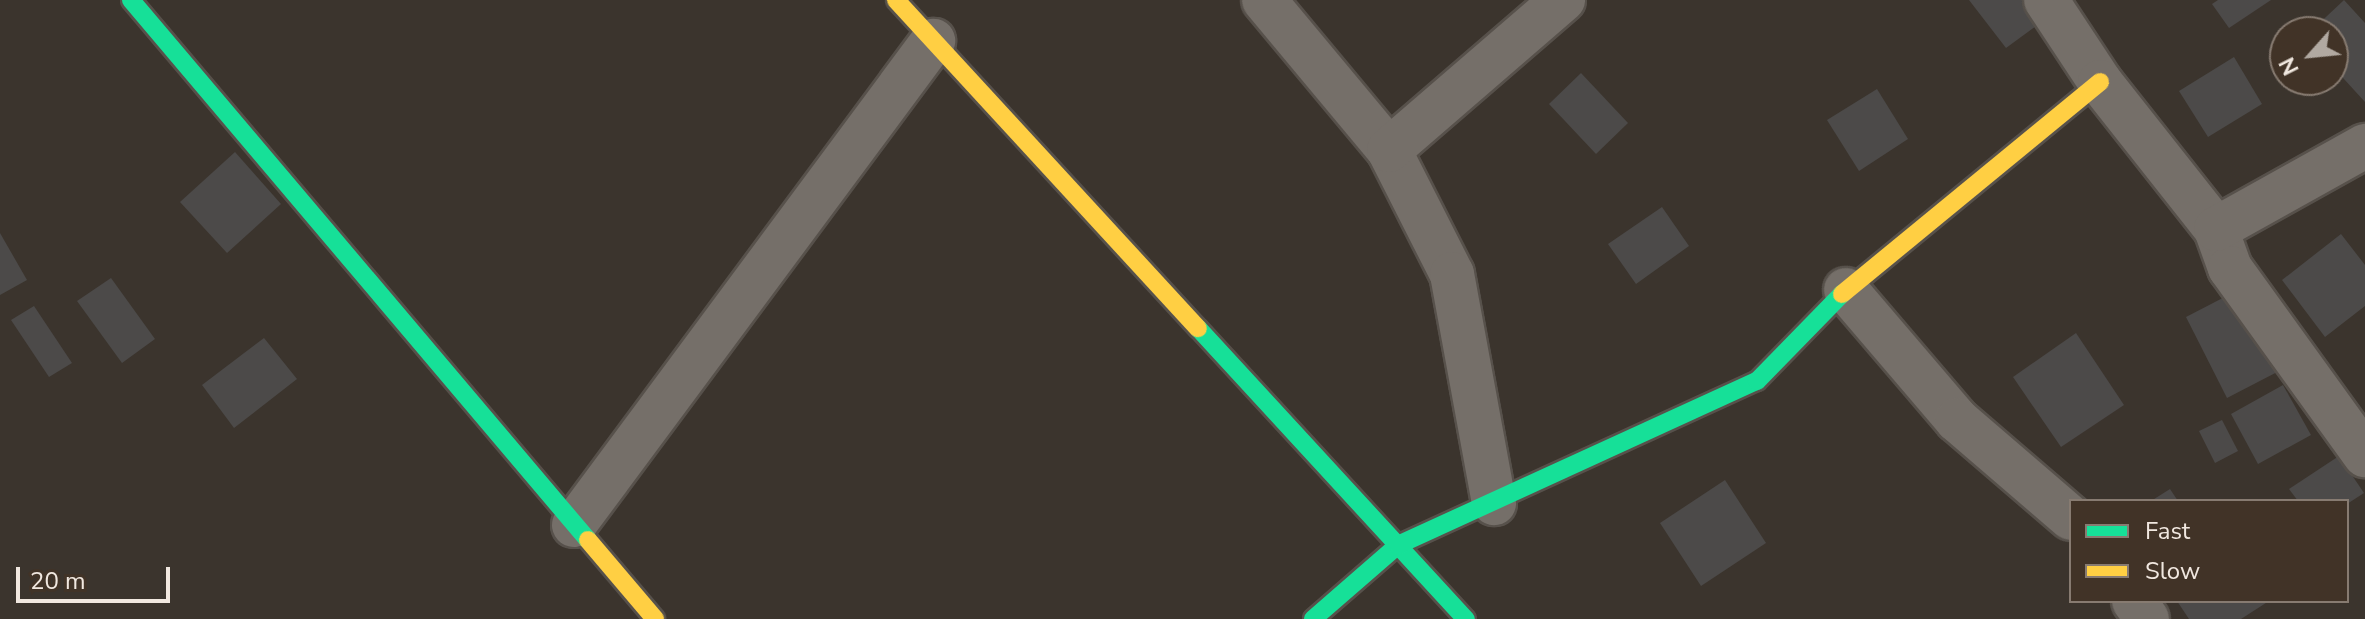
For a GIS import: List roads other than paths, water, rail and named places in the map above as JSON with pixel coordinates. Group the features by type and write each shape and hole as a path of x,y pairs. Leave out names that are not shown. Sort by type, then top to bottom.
{"street":[{"path":"131,0 655,619"},
{"path":"896,0 1466,619"},
{"path":"1264,0 1389,150 1452,274 1494,503"},
{"path":"1389,150 1563,0"},
{"path":"2046,0 2100,82 2216,229 2230,268 2365,455"},
{"path":"574,525 933,41"},
{"path":"1313,619 1398,545 1757,381 1846,290 2100,82"},
{"path":"2216,229 2365,146"},
{"path":"1846,290 1957,420 2069,516"}]}
